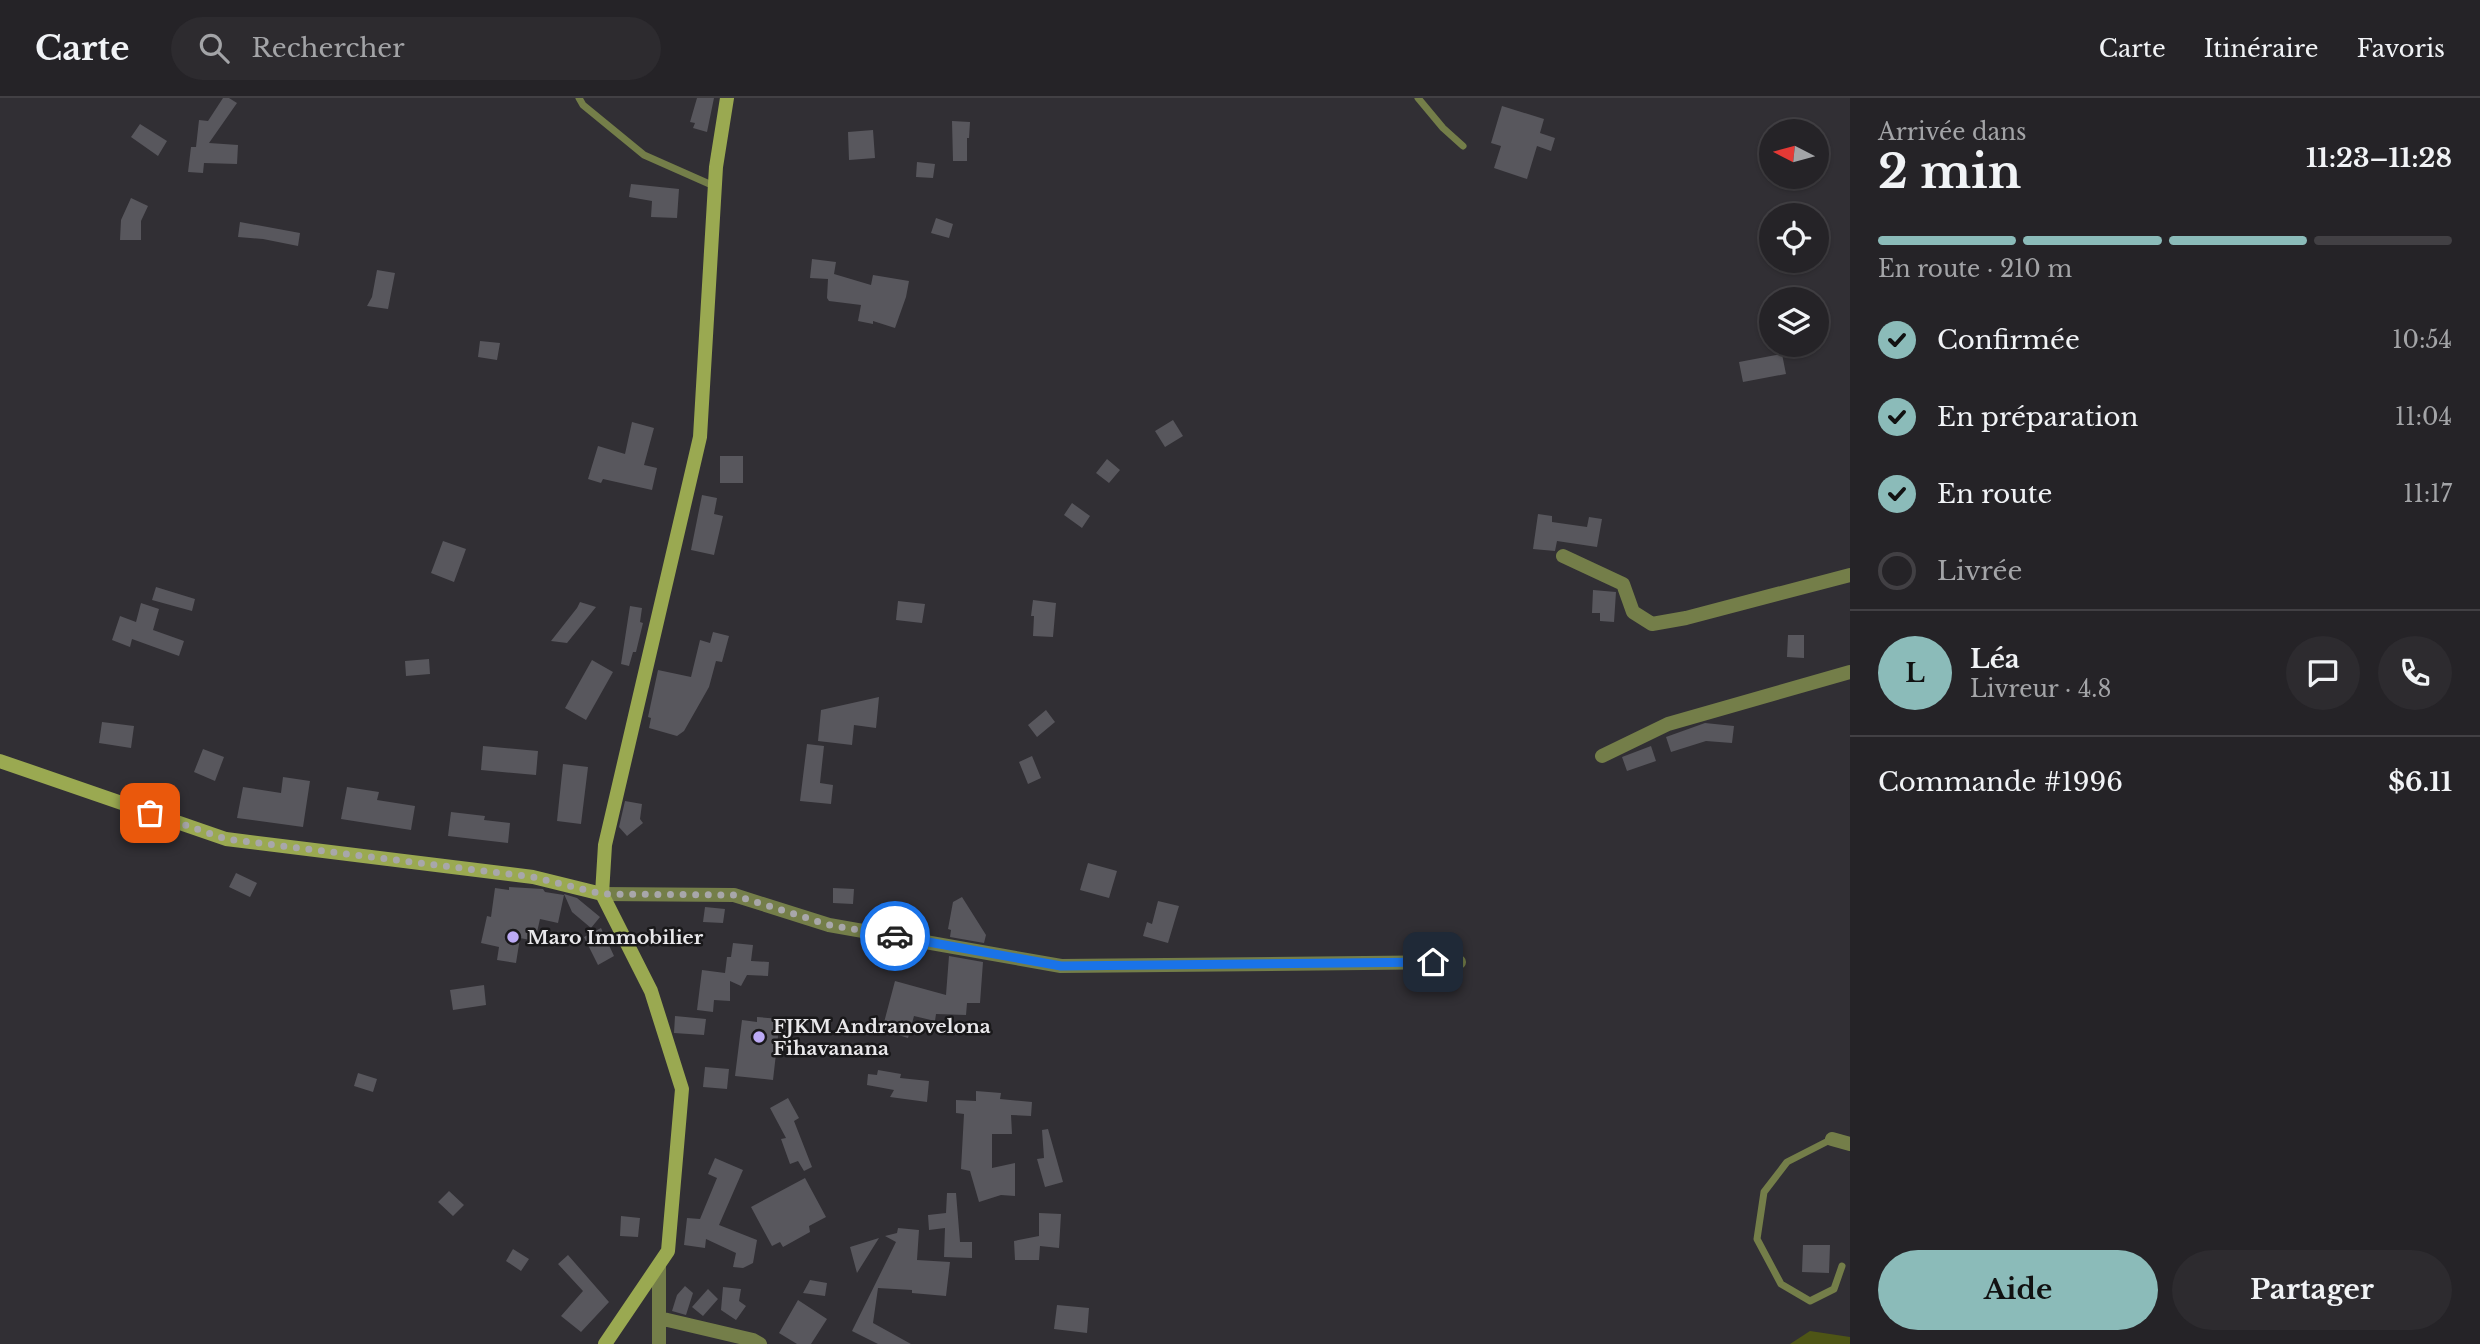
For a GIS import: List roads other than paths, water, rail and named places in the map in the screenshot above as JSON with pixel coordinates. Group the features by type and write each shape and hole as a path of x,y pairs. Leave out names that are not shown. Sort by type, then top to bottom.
{"street":[{"path":"605,1344 668,1251 682,1089 652,991 602,894 605,845 699,437 714,186 727,98"},
{"path":"1563,556 1623,584 1633,612 1652,624 1686,618 1850,575"},
{"path":"1602,756 1668,724 1850,672"},
{"path":"0,761 226,839 533,877 602,894 734,895 829,925 1061,966 1459,962"},
{"path":"1832,1139 1850,1144"},
{"path":"659,1266 659,1344"},
{"path":"659,1318 753,1340 760,1344"}],"lane":[{"path":"579,98 583,105 644,155 714,186"},
{"path":"1418,98 1443,128 1463,146"},
{"path":"1832,1139 1787,1161 1764,1192 1757,1239 1781,1284 1810,1301 1834,1289 1842,1266"}],"place":[{"name":"Maro Immobilier","path":"513,937"},
{"name":"FJKM Andranovelona Fihavanana","path":"759,1037"}]}
